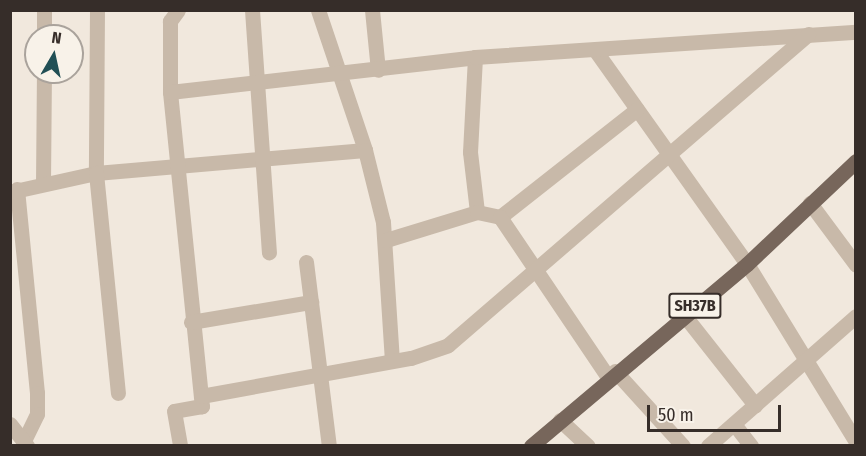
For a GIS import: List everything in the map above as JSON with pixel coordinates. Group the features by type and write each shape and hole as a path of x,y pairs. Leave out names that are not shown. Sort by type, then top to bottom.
{"main road":[{"name":"SH37B","path":"531,446 612,374 747,264 855,160"}],"street":[{"path":"97,10 96,174 118,393"},
{"path":"177,10 170,21 170,92 191,322 202,406 174,411 180,446"},
{"path":"252,10 269,252"},
{"path":"318,10 365,150 386,240 392,360"},
{"path":"372,10 378,70"},
{"path":"170,92 341,76 475,57 855,32"},
{"path":"201,396 320,371 392,360 448,345 536,265 808,34"},
{"path":"595,50 747,264 855,440"},
{"path":"475,57 470,152 477,212"},
{"path":"43,183 44,84"},
{"path":"500,217 636,109"},
{"path":"10,424 25,443 37,414 37,393 14,190 96,174 177,163 365,150"},
{"path":"810,203 855,265"},
{"path":"386,240 477,212 500,217 612,374 683,446"},
{"path":"306,262 329,446"},
{"path":"191,322 311,302"},
{"path":"684,315 755,405"},
{"path":"708,446 855,316"},
{"path":"560,420 588,446"},
{"path":"734,424 751,446"}]}
